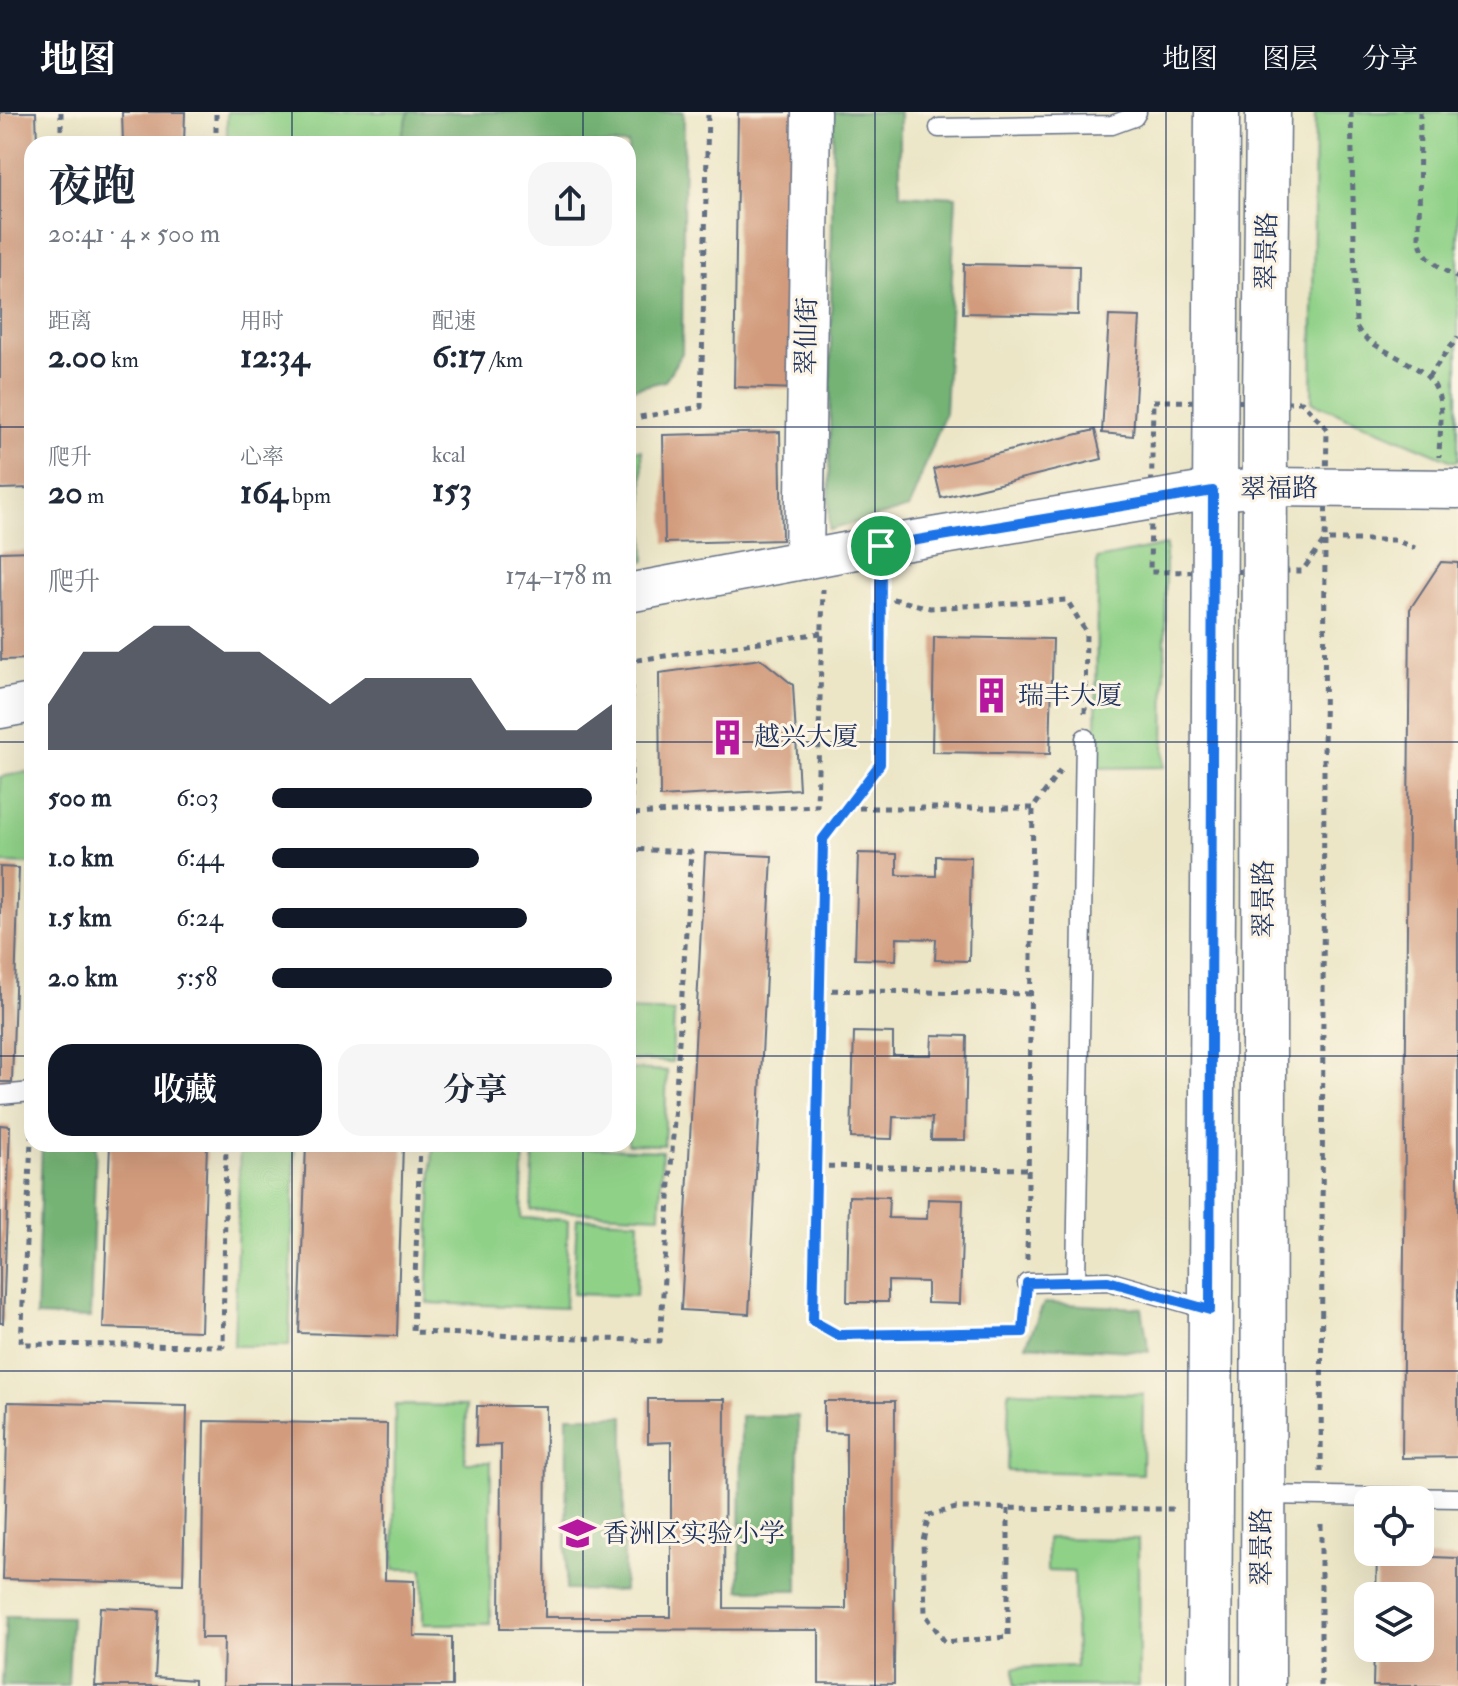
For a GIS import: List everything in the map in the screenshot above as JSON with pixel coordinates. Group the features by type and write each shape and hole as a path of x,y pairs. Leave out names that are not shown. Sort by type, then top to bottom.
{"main road":[{"name":"翠景路","path":"1209,1686 1217,112"},
{"name":"翠景路","path":"1263,1686 1268,112"}],"street":[{"name":"翠仙街","path":"811,112 814,558"},
{"name":"翠福路","path":"636,591 881,546 1213,491 1266,487 1448,489"},
{"path":"0,709 24,704"}],"lane":[{"path":"939,128 1112,125 1134,117 1137,112"},
{"path":"1076,1282 1085,738"},
{"path":"0,1095 24,1093"},
{"path":"1027,1283 1108,1281 1210,1310"},
{"path":"1262,1495 1458,1498"}],"path":[{"path":"61,112 61,136"},
{"path":"216,112 216,136"},
{"path":"636,418 701,407 708,112"},
{"path":"1351,112 1356,325 1363,337 1428,377 1435,386 1440,399 1448,489"},
{"path":"1420,112 1421,250 1427,258 1458,278"},
{"path":"1428,377 1458,337"},
{"path":"1321,1686 1325,540 1395,540 1415,548"},
{"path":"881,546 880,764 823,839 813,1321 838,1335 1023,1332 1027,1283 1033,808 1085,738 1086,632 1067,600 930,608 881,596"},
{"path":"636,814 817,806 821,633 814,558"},
{"path":"636,660 821,633"},
{"path":"847,808 1033,808"},
{"path":"420,1152 413,1332 660,1341 691,852 636,849"},
{"path":"820,990 1031,994"},
{"path":"30,1152 21,1344 223,1346 226,1152"},
{"path":"816,1166 1028,1169"},
{"path":"1008,1509 1008,1637 945,1642 925,1614 923,1541 929,1515 956,1508 1210,1509"}],"green space":[{"path":"227,112 409,112 402,136 227,136"},
{"path":"409,112 684,112 682,353 665,381 636,388 636,136 402,136"},
{"path":"833,112 900,112 900,194 956,197 945,413 909,508 829,530"},
{"path":"1315,112 1458,112 1458,461 1312,402"},
{"path":"636,450 642,450 645,561 636,562"},
{"path":"1166,545 1164,767 1096,768 1097,559"},
{"path":"24,772 24,864 0,863 0,777"},
{"path":"636,1010 674,1012 672,1062 636,1060"},
{"path":"636,1069 667,1071 664,1145 636,1144"},
{"path":"662,1151 660,1216 531,1210 534,1152"},
{"path":"42,1152 96,1152 90,1318 36,1316"},
{"path":"240,1152 295,1152 289,1346 234,1346"},
{"path":"433,1152 524,1152 521,1218 568,1220 565,1308 427,1303"},
{"path":"577,1218 639,1221 636,1296 573,1294"},
{"path":"1044,1303 1142,1308 1149,1352 1026,1345"},
{"path":"1009,1391 1143,1394 1142,1474 1007,1471"},
{"path":"395,1405 466,1406 465,1462 491,1462 490,1624 423,1624 423,1569 394,1569"},
{"path":"567,1416 624,1416 624,1591 566,1590"},
{"path":"741,1416 798,1416 798,1590 740,1590"},
{"path":"1047,1538 1138,1539 1139,1686 1014,1686 1014,1668 1076,1666 1074,1572 1047,1571"},
{"path":"6,1616 71,1617 68,1686 2,1686"}],"building":[{"path":"0,112 36,112 37,136 24,136 24,488 0,489"},
{"path":"122,112 185,112 184,136 123,136"},
{"path":"738,112 802,112 800,389 734,387"},
{"path":"964,264 1079,266 1078,315 963,313"},
{"path":"1109,316 1140,317 1133,436 1102,433"},
{"path":"1095,430 1102,459 941,498 934,469"},
{"path":"780,432 782,540 665,543 663,435"},
{"path":"24,551 24,659 1,660 0,552"},
{"path":"1441,562 1458,563 1458,1457 1402,1458 1410,609"},
{"name":"瑞丰大厦","path":"934,637 1053,639 1050,754 932,752"},
{"name":"越兴大厦","path":"761,659 793,685 799,789 660,797 659,673"},
{"path":"705,853 772,856 749,1314 681,1310"},
{"path":"858,853 897,854 897,875 936,876 936,856 971,857 969,961 935,960 936,939 897,938 896,960 855,959"},
{"path":"0,867 19,868 12,1082 0,1082"},
{"path":"854,1032 893,1033 893,1055 931,1055 932,1035 967,1036 965,1140 931,1140 932,1118 893,1117 892,1139 851,1138"},
{"path":"0,1125 10,1126 3,1323 0,1323"},
{"path":"110,1152 207,1152 201,1331 103,1328"},
{"path":"306,1152 403,1152 397,1336 299,1333"},
{"path":"849,1196 889,1197 888,1218 927,1219 928,1199 963,1200 960,1304 927,1303 927,1282 888,1281 888,1302 847,1302"},
{"path":"648,1399 725,1399 724,1608 846,1609 846,1433 824,1432 824,1401 895,1401 894,1684 819,1683 819,1630 500,1629 501,1445 476,1446 477,1406 546,1406 545,1617 671,1617 671,1442 648,1443"},
{"path":"8,1402 187,1406 183,1584 3,1579"},
{"path":"204,1421 387,1424 385,1580 414,1581 414,1636 452,1637 452,1686 223,1686 224,1638 201,1638"},
{"path":"1434,1557 1458,1558 1458,1686 1373,1686 1374,1662 1434,1662 1434,1582 1376,1582 1377,1566 1434,1566"},
{"path":"100,1607 159,1610 155,1677 194,1680 194,1686 95,1686"}],"place":[{"name":"瑞丰大厦","path":"992,696"},
{"name":"越兴大厦","path":"728,737"},
{"name":"香洲区实验小学","path":"577,1534"}],"route":[{"path":"1213,491 1210,1310 1108,1281 1027,1283 1023,1332 838,1335 813,1321 823,839 880,764 881,546 1213,491"}]}
